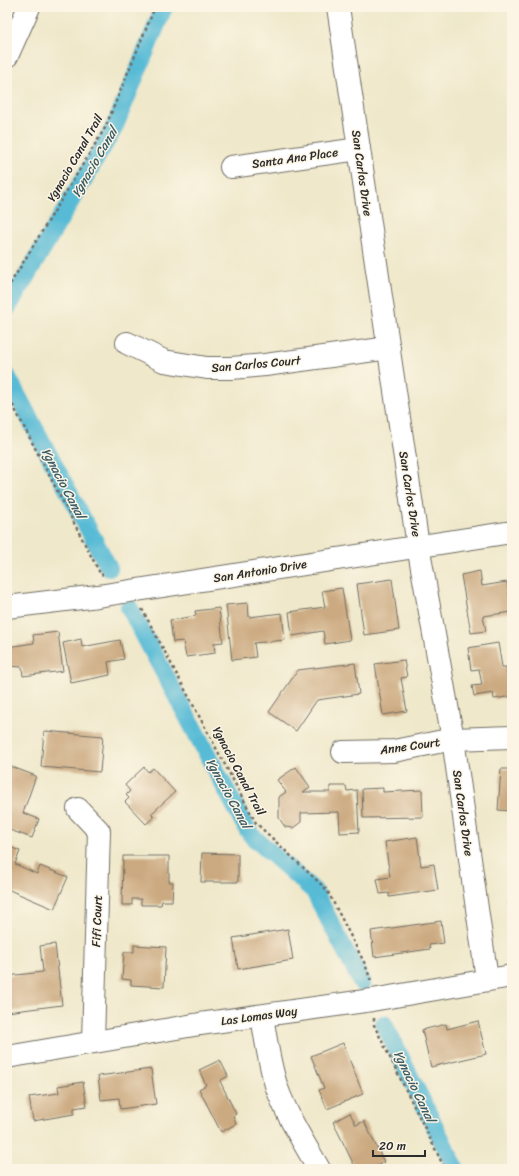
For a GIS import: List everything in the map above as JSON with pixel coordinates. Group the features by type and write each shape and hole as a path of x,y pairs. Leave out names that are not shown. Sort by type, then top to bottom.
{"street":[{"path":"7,56 29,7"},
{"name":"San Carlos Drive","path":"338,7 418,546 453,739 487,979"},
{"name":"Santa Ana Place","path":"231,167 359,149"},
{"name":"San Carlos Court","path":"126,343 164,361 207,368 265,366 388,348"},
{"name":"San Antonio Drive","path":"7,607 98,596 512,532"},
{"name":"Anne Court","path":"342,752 394,751 453,739 512,737"},
{"name":"Fifi Court","path":"78,809 99,831 94,1042"},
{"name":"Las Lomas Way","path":"7,1057 200,1024 372,1000 487,979 512,976"},
{"path":"262,1016 270,1065 277,1088 287,1111 319,1169"}],"path":[{"name":"Ygnacio Canal Trail","path":"7,289 105,128 155,7"},
{"path":"7,394 101,575 108,573"},
{"name":"Ygnacio Canal Trail","path":"132,590 256,823 327,890 365,964 371,982 374,1025 445,1169"}],"building":[{"path":"480,571 482,586 507,582 512,612 483,616 486,631 471,633 461,575"},
{"path":"392,579 399,630 364,635 357,584"},
{"path":"342,588 350,640 325,644 323,631 292,636 289,612 325,607 322,591"},
{"path":"248,603 249,617 282,613 285,640 254,643 256,657 232,660 226,605"},
{"path":"219,608 223,642 214,643 215,653 186,657 183,641 173,642 170,620 196,616 195,611"},
{"path":"58,632 63,671 23,676 22,667 8,666 7,647 34,643 33,635"},
{"path":"81,639 82,647 120,640 124,659 108,662 110,675 71,683 63,643"},
{"path":"498,643 502,667 506,667 507,674 512,673 512,696 494,699 493,693 474,696 472,686 482,685 479,669 471,670 468,648"},
{"path":"404,660 407,677 401,678 407,711 383,715 375,664"},
{"path":"355,663 359,694 317,700 296,731 269,712 298,670"},
{"path":"44,731 103,736 100,772 41,767"},
{"path":"7,765 36,776 23,813 39,819 32,838 7,829"},
{"path":"144,767 148,772 153,768 175,792 151,814 154,817 146,824 125,802 129,798 126,795 130,791 125,785"},
{"path":"296,767 310,787 303,792 330,792 330,786 346,786 347,791 357,790 359,832 340,833 339,812 301,813 301,822 293,828 285,827 279,818 279,797 286,792 277,780"},
{"path":"501,769 512,769 512,811 498,810"},
{"path":"383,788 383,792 422,790 423,817 363,818 362,789"},
{"path":"417,837 421,866 434,864 438,890 389,897 389,893 380,894 377,879 390,877 385,842"},
{"path":"7,846 20,851 15,864 37,874 40,866 68,877 54,909 7,889"},
{"path":"202,853 238,854 238,882 201,882"},
{"path":"123,856 169,856 169,882 173,882 172,901 162,901 161,905 141,905 141,899 132,899 132,905 122,905"},
{"path":"512,901 512,921 511,921 508,902"},
{"path":"441,921 444,943 429,945 430,949 374,957 371,931"},
{"path":"288,929 293,960 238,969 233,938"},
{"path":"55,944 62,1005 7,1012 7,976 43,972 40,946"},
{"path":"134,945 166,947 164,987 131,985 131,980 122,979 124,952 134,952"},
{"path":"478,1021 486,1054 431,1067 422,1030 446,1024 447,1029"},
{"path":"343,1043 363,1094 327,1109 319,1090 324,1088 311,1056"},
{"path":"220,1060 228,1076 220,1081 236,1114 233,1116 236,1124 221,1132 199,1089 206,1085 199,1070"},
{"path":"151,1069 156,1104 120,1109 119,1098 101,1100 98,1076"},
{"path":"83,1082 87,1106 74,1108 74,1114 33,1121 29,1097 59,1093 58,1086"},
{"path":"350,1113 356,1125 364,1121 384,1162 371,1169 356,1169 333,1122"}],"waterway":[{"name":"Ygnacio Canal","path":"7,309 114,128 164,7"},
{"name":"Ygnacio Canal","path":"7,376 109,568"},
{"name":"Ygnacio Canal","path":"129,607 247,829 252,836 314,891 362,983"},
{"name":"Ygnacio Canal","path":"384,1024 456,1169"}]}
